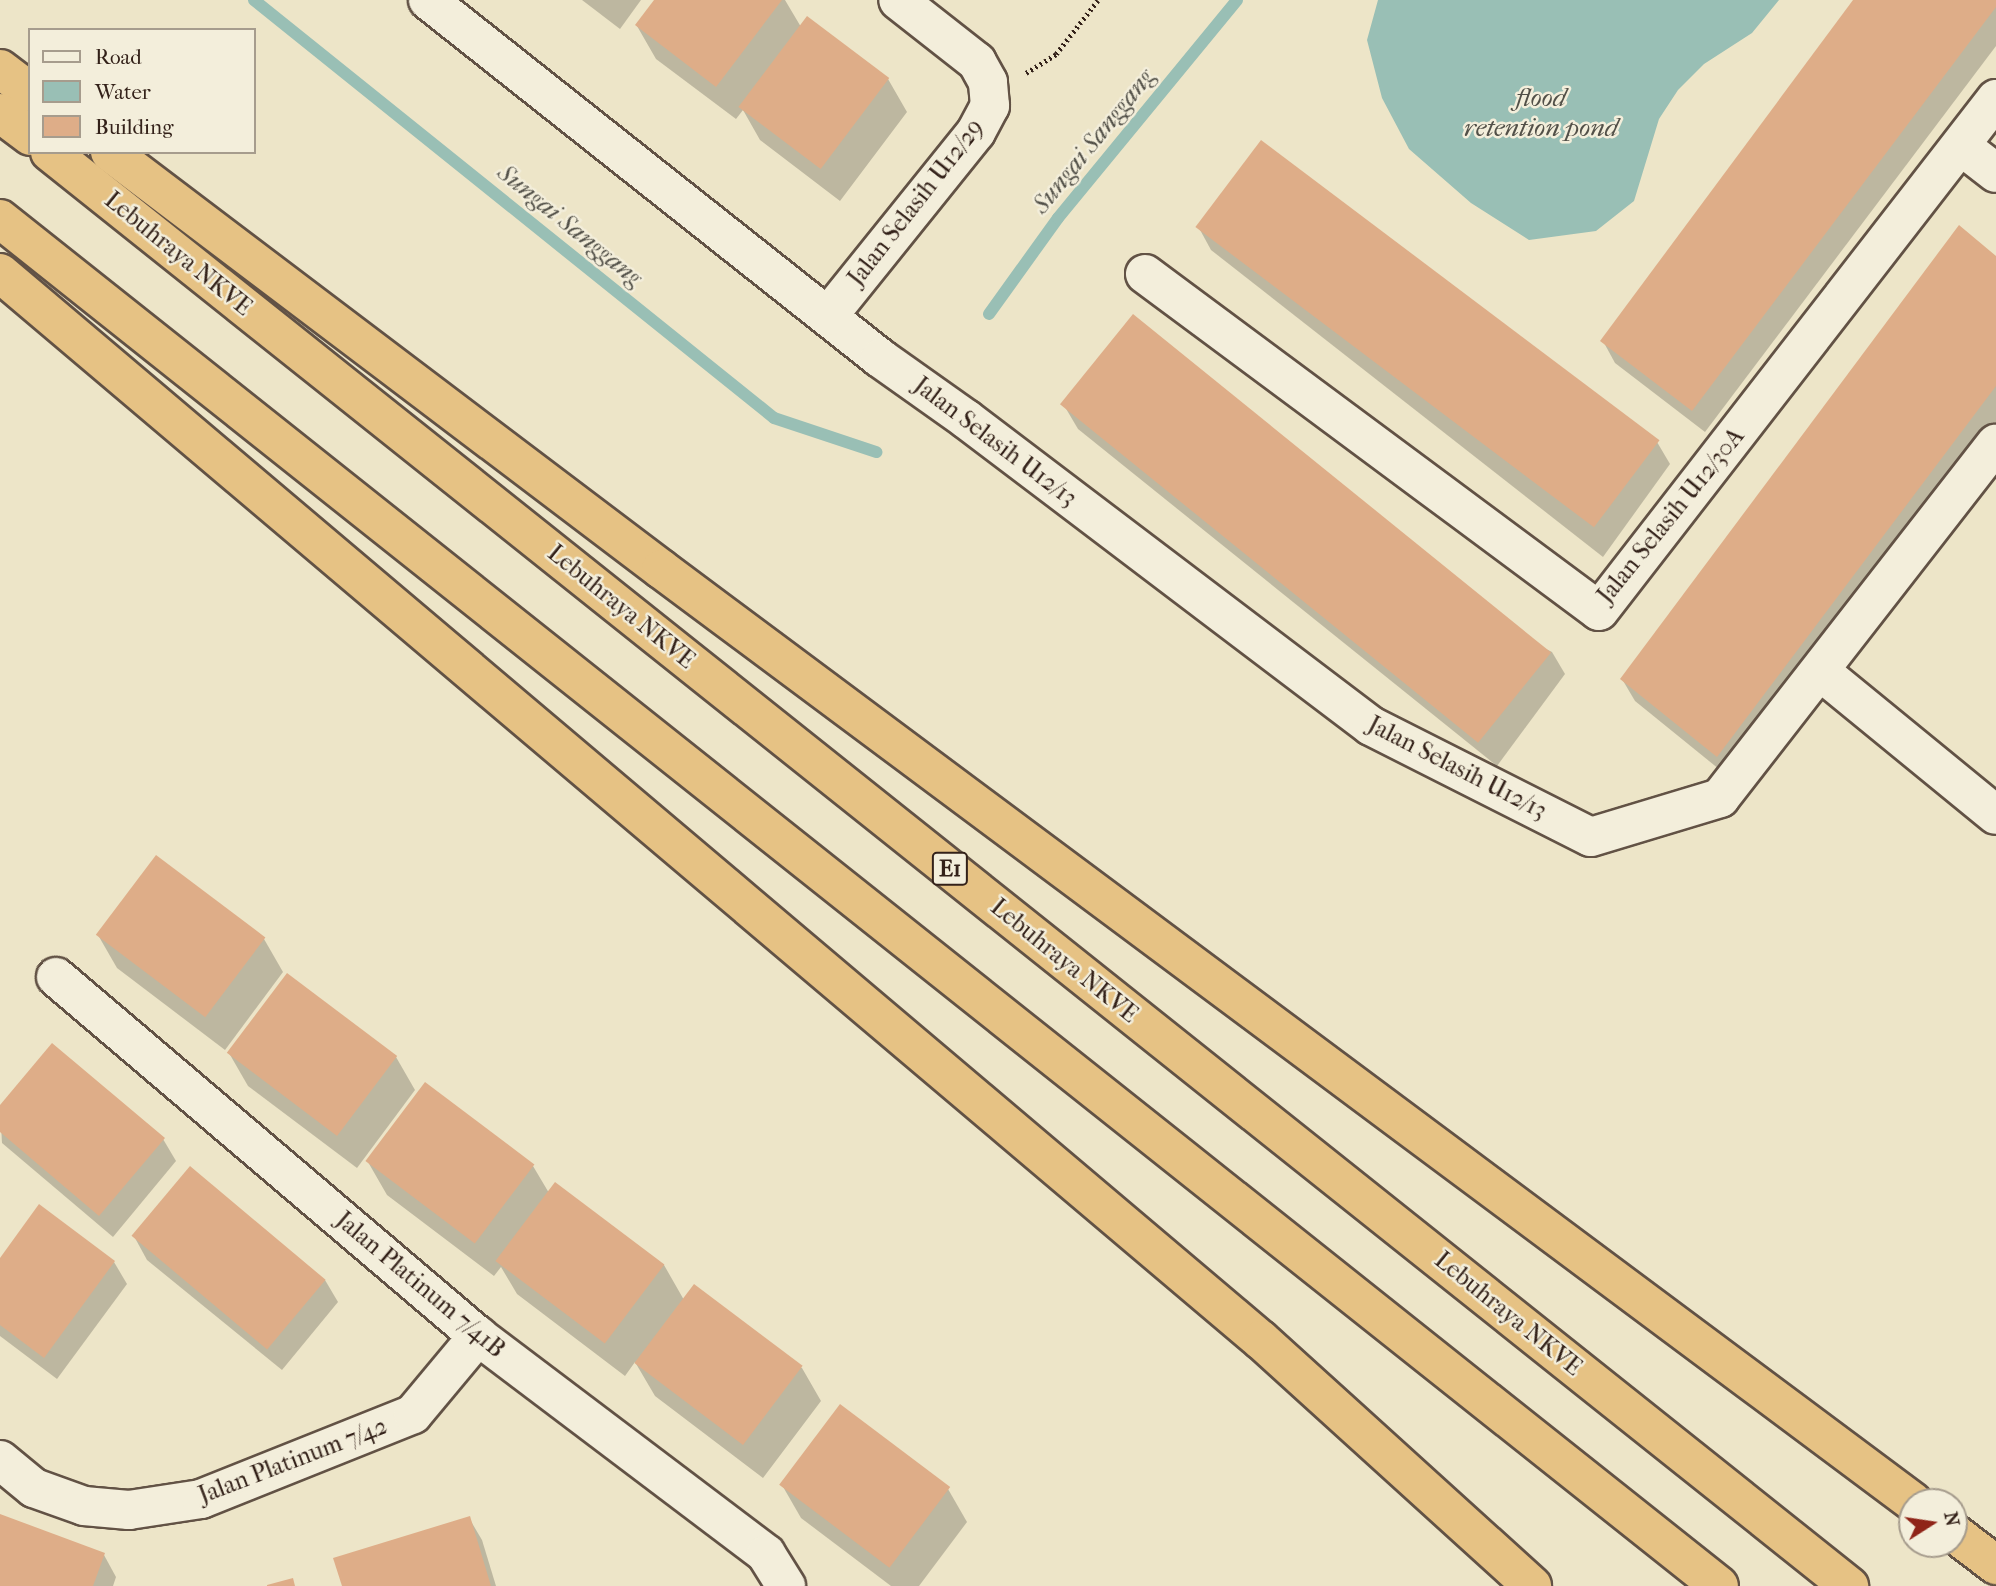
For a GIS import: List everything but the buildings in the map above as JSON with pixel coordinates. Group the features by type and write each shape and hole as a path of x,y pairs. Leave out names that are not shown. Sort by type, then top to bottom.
{"highway":[{"path":"0,69 28,90"},
{"path":"0,113 28,134"},
{"name":"Lebuhraya NKVE","path":"53,154 1849,1586"},
{"path":"113,154 661,569 1898,1491"},
{"path":"0,219 1719,1586"},
{"path":"0,273 1261,1340 1532,1586"},
{"path":"1968,1544 1996,1565"}],"street":[{"name":"Jalan Selasih U12/13","path":"428,0 828,316 1371,726 1591,837 1720,798 1996,444"},
{"path":"898,0 977,62 988,82"},
{"name":"Jalan Selasih U12/29","path":"828,316 976,132 990,106 988,82"},
{"name":"Jalan Selasih U12/30A","path":"1145,274 1599,611 1996,99"},
{"path":"1961,146 1996,173"},
{"path":"1820,671 1996,815"},
{"name":"Jalan Platinum 7/41B","path":"56,977 478,1336 766,1554 786,1586"},
{"name":"Jalan Platinum 7/42","path":"0,1460 34,1488 84,1506 129,1510 201,1499 414,1414 478,1336"}],"path":[{"path":"988,82 1021,75 1056,54 1098,0"}],"water":[{"name":"flood retention pond","path":"1378,0 1779,0 1752,33 1704,64 1678,90 1659,119 1634,201 1596,231 1529,240 1471,203 1409,149 1382,98 1367,40"}],"waterway":[{"name":"Sungai Sanggang","path":"254,0 774,418 876,452"},
{"name":"Sungai Sanggang","path":"989,314 1058,218 1237,0"}]}
